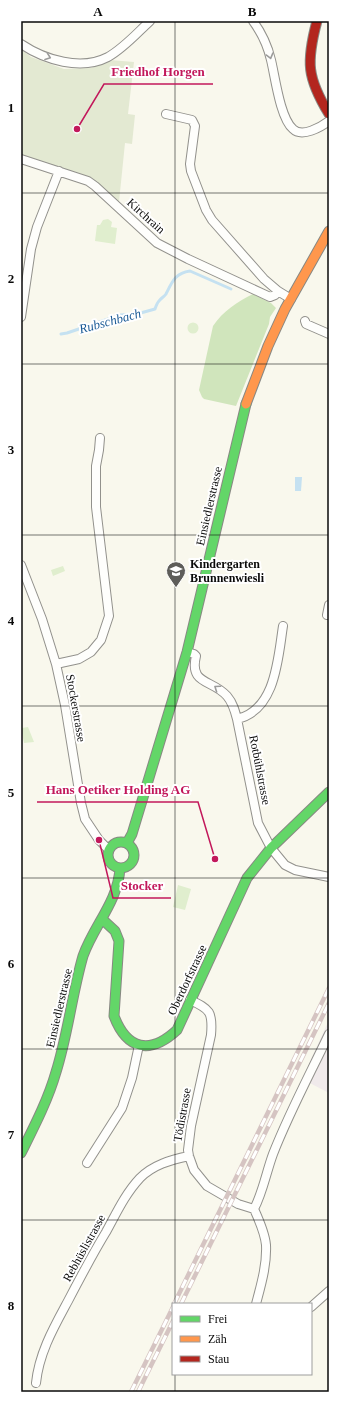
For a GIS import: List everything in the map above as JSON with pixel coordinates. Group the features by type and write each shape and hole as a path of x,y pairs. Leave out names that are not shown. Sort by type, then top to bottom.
{"main road":[{"path":"317,21 310,48 309,65 311,79 319,99 329,114"},
{"name":"Einsiedlerstrasse","path":"127,843 132,834 153,768 187,652 244,411 268,346 291,299 329,233"},
{"name":"Oberdorfstrasse","path":"139,1045 150,1046 161,1042 170,1037 177,1030 247,878 271,848 329,792"},
{"path":"117,843 127,843 133,849 134,856 131,864 120,868 115,866 109,860 109,850 117,843"},
{"name":"Einsiedlerstrasse","path":"21,1154 43,1110 60,1058 74,989 89,941 102,919 119,884 120,868"},
{"path":"102,919 115,930 119,941 114,1016 115,1020 122,1034 132,1042 139,1045"}],"street":[{"path":"21,44 34,52 56,60 77,64 90,62 108,57 150,21"},
{"path":"253,21 268,49 280,100 292,129 297,132 316,130 329,121"},
{"path":"166,114 192,120 195,126 190,164 191,171 206,210 212,220 264,279 278,291 291,299"},
{"name":"Kirchrain","path":"21,159 88,181 151,238 162,246 270,297 275,295 278,291"},
{"path":"21,317 30,249 59,171"},
{"path":"305,321 306,324 329,334"},
{"path":"56,664 79,659 91,652 101,640 109,616 96,507 96,466 100,438"},
{"name":"Stockerstrasse","path":"21,566 42,619 56,664 83,814 99,840 109,850"},
{"path":"327,615 329,605"},
{"path":"237,719 246,717 254,712 261,705 268,693 274,680 283,626"},
{"name":"Rotbühlstrasse","path":"187,652 196,656 194,665 195,673 202,680 214,685 227,695 233,704 258,823 271,848 285,865 295,870 329,877"},
{"name":"Tödistrasse","path":"190,1000 203,1006 208,1011 212,1021 211,1035 190,1131 188,1156 194,1170 206,1186 238,1204 254,1210"},
{"path":"256,1303 264,1275 266,1245 263,1232 254,1210 261,1195 273,1155 282,1132 329,1034"},
{"path":"87,1163 122,1108 132,1078 139,1045"},
{"name":"Rebhüslistrasse","path":"36,1383 38,1371 51,1335 91,1257 131,1190 140,1178 154,1167 170,1160 188,1156"},
{"path":"312,1305 329,1290"}],"shaded area":[{"path":"329,1020 329,1093 302,1079"}],"green space":[{"path":"21,49 31,57 64,69 91,68 110,60 134,62 128,114 135,115 132,144 125,143 119,202 88,178 21,157"},
{"path":"108,219 112,222 111,227 117,228 115,244 95,241 97,225 100,225 103,220"},
{"path":"253,294 271,303 276,308 270,317 269,324 236,406 204,399 199,390 213,326 231,307"},
{"path":"193,322 197,324 199,328 197,332 193,334 189,332 187,328 189,324"},
{"path":"63,566 65,571 53,576 51,570"},
{"path":"28,727 34,742 24,743 22,728"},
{"path":"178,885 191,889 185,910 173,907"}],"water":[{"path":"295,477 302,477 301,491 295,491"}],"waterway":[{"name":"Rubschbach","path":"61,334 120,315 137,314 155,309 177,276 185,272 190,271 231,289"}],"railway":[{"path":"174,1303 329,988"},
{"path":"181,1303 329,1003"},
{"path":"131,1392 172,1309"},
{"path":"138,1392 172,1323"}],"traffic: fast":[{"path":"127,843 132,834 187,652 246,404"},
{"path":"102,919 115,931 119,941 114,1016 119,1027 133,1042 140,1045 149,1046 158,1043 177,1030 247,878 271,848 329,792"},
{"path":"121,842 130,846 134,855 130,864 121,868 112,864 108,855 112,846 121,842"},
{"path":"21,1153 53,1082 64,1043 83,956 115,892 120,868"}],"traffic: slow":[{"path":"246,404 268,346 285,309 329,231"}],"traffic: jam":[{"path":"317,21 311,48 311,69 316,90 329,114"}],"place":[{"name":"Friedhof Horgen","path":"77,129"},
{"name":"Kindergarten Brunnenwiesli","path":"176,588"},
{"name":"Stocker","path":"99,840"},
{"name":"Hans Oetiker Holding AG","path":"215,859"}]}
